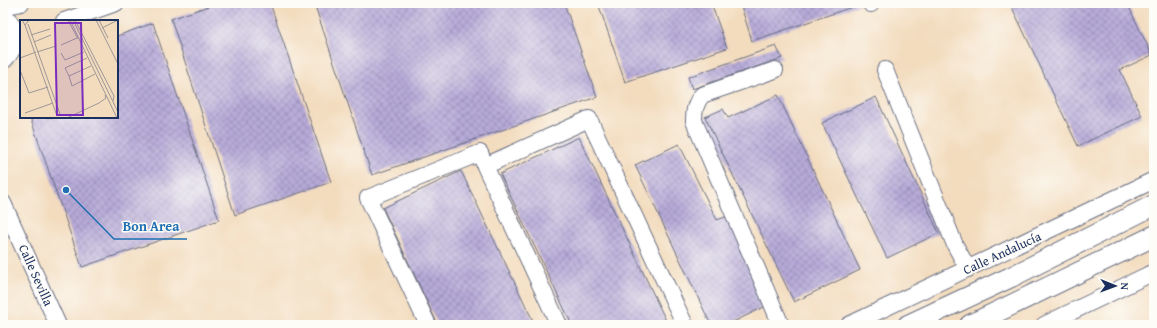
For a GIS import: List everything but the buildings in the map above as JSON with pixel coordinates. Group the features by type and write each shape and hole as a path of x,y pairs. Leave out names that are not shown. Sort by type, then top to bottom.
{"main road":[{"name":"Calle Andalucía","path":"908,325 1011,277 1154,205"},
{"path":"970,325 1154,236"}],"street":[{"path":"3,7 21,3"},
{"path":"67,20 116,3"},
{"path":"3,14 9,19 13,26 15,39 18,43 9,56 3,61"},
{"path":"775,70 702,95 696,102 694,121 781,325"},
{"path":"885,70 956,246 968,269"},
{"path":"485,166 588,119 685,325"},
{"path":"428,325 368,198 480,153 559,325"},
{"name":"Calle Andalucía","path":"849,325 1154,180"},
{"name":"Calle Sevilla","path":"3,203 58,325"},
{"path":"1044,325 1154,272"}],"place":[{"name":"Bon Area","path":"66,190"}]}
